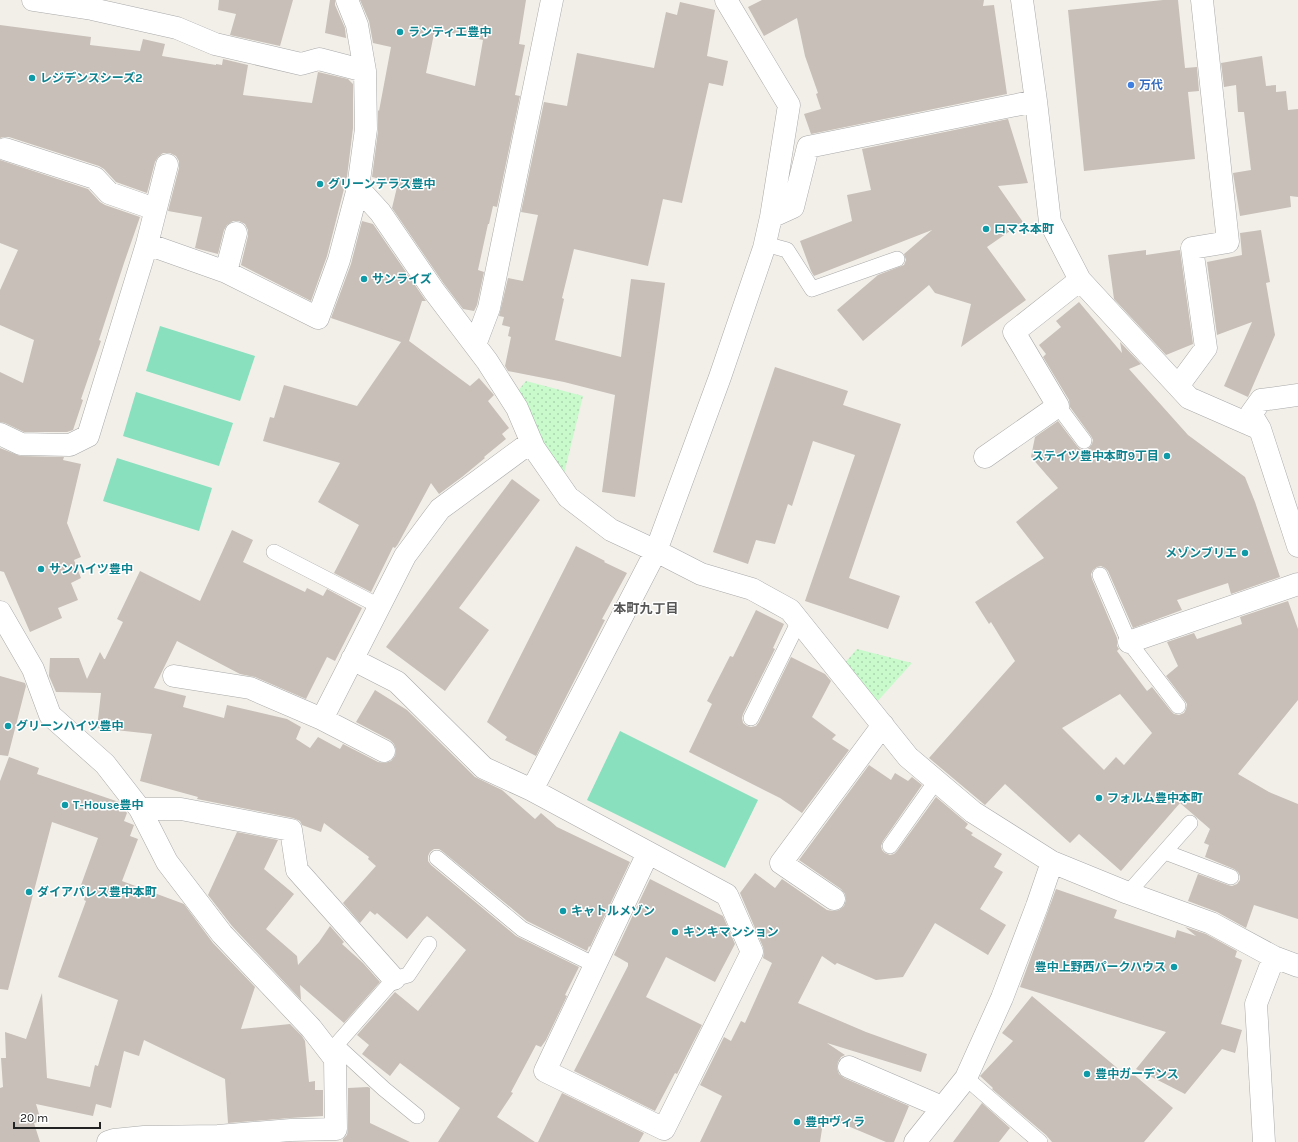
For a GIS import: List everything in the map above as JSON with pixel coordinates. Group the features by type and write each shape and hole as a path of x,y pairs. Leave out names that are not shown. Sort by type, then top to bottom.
{"street":[{"path":"33,0 92,9 177,28 216,44 301,64 319,60 365,71"},
{"path":"147,244 226,272 318,318 339,260 358,188 366,129 365,71 357,25 347,0"},
{"path":"475,345 489,308 552,0"},
{"path":"532,790 656,551 720,377 765,244 771,217 789,105 726,0"},
{"path":"1022,0 1036,100 1050,222 1080,280 1189,398 1260,429"},
{"path":"1178,386 1206,348 1192,248 1228,242 1202,0"},
{"path":"771,217 793,207 808,147 1036,100"},
{"path":"5,149 95,178 109,193 155,209"},
{"path":"0,434 21,444 70,445 88,436 147,244 167,165"},
{"path":"358,188 380,212 434,290 475,345 517,408 534,448 568,497 611,530 701,574 752,589 790,610 908,757 973,812 1052,862 1128,893 1211,923 1274,958 1298,966"},
{"path":"226,272 236,233"},
{"path":"985,457 1058,406 1014,332 1080,280"},
{"path":"1298,395 1261,400 1251,414 1260,429 1298,546"},
{"path":"322,719 405,556 440,510 531,442"},
{"path":"1129,642 1298,584"},
{"path":"0,612 33,669 50,715 105,764 140,809 167,862 222,934 311,1028 333,1049 335,1059 336,1136 291,1130 197,1139 144,1137 108,1142"},
{"path":"352,659 397,682 484,768 532,790 727,895 752,952 664,1128 544,1071 596,965 648,853"},
{"path":"174,676 250,688 322,719 384,751"},
{"path":"834,899 781,863 883,725"},
{"path":"140,809 181,808 291,830 297,870 394,979"},
{"path":"915,1142 966,1078 1002,998 1052,862"},
{"path":"1264,1142 1256,1004 1274,958"},
{"path":"849,1066 942,1108"}],"lane":[{"path":"765,244 787,250 812,289 897,259"},
{"path":"1058,406 1084,441"},
{"path":"274,552 379,606"},
{"path":"1100,575 1129,642 1178,706"},
{"path":"751,718 799,621"},
{"path":"890,846 936,780"},
{"path":"1128,893 1190,823"},
{"path":"1165,852 1231,877"},
{"path":"437,858 522,929 596,965"},
{"path":"417,1116 333,1049 394,979 408,975 429,944"},
{"path":"966,1078 1040,1142"}],"green space":[{"path":"160,326 255,356 240,401 146,371"},
{"path":"526,381 583,396 563,478 534,430 517,392"},
{"path":"136,392 233,423 219,466 123,436"},
{"path":"117,458 212,488 199,531 103,501"},
{"path":"857,649 912,663 875,704 843,665"},
{"path":"620,731 758,800 725,868 587,800"}],"building":[{"path":"219,0 293,0 280,46 230,35 236,14 218,10"},
{"path":"330,0 335,0 335,5 345,28 346,38 325,33"},
{"path":"360,0 526,0 519,44 525,45 515,95 520,96 497,207 493,206 478,270 484,272 477,305 474,311 463,309 392,208 398,183 372,177 378,131 378,110 379,111 391,47 373,43 369,21","holes":["435,29 483,40 475,86 426,73"]},
{"path":"762,0 984,0 983,6 994,5 1007,94 811,134 804,114 821,109 816,94 818,93 805,56 797,18 764,36 748,7"},
{"name":"万代","path":"1163,0 1178,0 1185,68 1197,67 1199,91 1188,92 1195,159 1084,171 1068,10"},
{"path":"680,2 715,10 707,56 728,61 723,86 709,83 682,203 663,199 648,266 574,249 562,298 564,299 555,340 621,357 631,279 665,283 635,497 602,492 615,395 564,382 508,371 505,366 511,337 508,336 510,327 502,325 504,317 499,316 508,278 523,281 538,215 521,212 544,102 567,106 577,53 654,68 666,12 677,15"},
{"path":"0,25 91,37 90,45 140,51 143,39 165,44 162,56 216,65 222,65 223,59 248,65 243,95 312,103 318,72 348,79 353,84 353,128 347,177 327,256 311,301 241,265 248,230 245,224 239,221 233,221 227,225 224,230 218,254 195,248 202,217 168,211 179,168 179,161 176,156 170,153 163,153 158,157 155,162 147,193 116,182 104,169 99,166 9,137 0,138"},
{"path":"1262,56 1266,86 1276,85 1276,92 1286,91 1288,110 1298,109 1298,197 1290,196 1291,207 1240,216 1233,173 1251,170 1244,112 1238,112 1236,85 1224,87 1221,63"},
{"path":"1008,119 1028,183 998,186 1023,222 987,247 1026,300 961,347 971,304 935,293 929,285 863,341 837,310 878,275 904,265 906,260 904,254 932,230 814,276 800,241 852,221 847,195 871,190 862,149"},
{"path":"0,160 88,189 100,202 105,205 140,217 99,340 101,341 81,399 83,400 73,430 67,432 24,432 0,422 0,372 23,383 34,340 0,325 0,290 18,250 0,243"},
{"path":"362,221 373,224 426,301 422,301 409,341 470,386 479,378 494,395 488,401 509,428 502,434 506,439 462,477 439,494 431,483 398,544 395,548 393,547 371,592 334,573 359,525 318,502 340,463 263,441 270,417 274,418 284,385 357,406 401,342 331,318 351,264"},
{"path":"1261,230 1270,282 1266,283 1275,335 1248,397 1224,386 1252,322 1217,335 1207,262 1242,255 1240,233"},
{"path":"1146,250 1146,255 1180,250 1193,344 1166,355 1114,299 1108,255"},
{"path":"1079,302 1122,353 1120,342 1141,364 1129,369 1188,435 1245,477 1280,577 1231,594 1228,583 1177,600 1182,610 1133,628 1108,571 1101,566 1093,570 1091,574 1117,638 1117,646 1119,649 1117,651 1147,691 1152,687 1171,711 1174,714 1179,715 1184,713 1187,704 1166,676 1178,666 1167,642 1194,633 1197,639 1242,624 1240,617 1288,601 1298,629 1298,700 1238,774 1269,792 1298,804 1298,919 1254,905 1246,928 1217,912 1188,901 1198,874 1232,886 1237,884 1240,880 1240,876 1234,869 1205,857 1209,845 1204,843 1210,829 1180,803 1121,871 1079,834 1070,843 1005,784 985,805 929,758 1015,661 991,622 989,624 975,602 1044,558 1016,522 1058,488 1031,457 1035,437 1058,421 1080,449 1085,450 1092,444 1093,440 1091,436 1070,407 1069,400 1043,357 1046,354 1039,345 1061,327 1056,321","holes":["1120,694 1152,733 1124,765 1116,757 1104,770 1062,728"]},
{"path":"775,367 848,391 843,405 901,424 849,578 900,596 888,629 805,601 855,455 813,441 792,506 788,504 775,544 756,540 748,564 713,552"},
{"name":"サンハイツ豊中","path":"0,448 20,456 64,457 63,460 81,464 67,523 81,557 74,560 81,578 71,583 78,600 58,608 62,618 30,632 4,572 0,571"},
{"path":"512,479 540,500 459,608 489,630 445,691 386,647"},
{"path":"232,530 253,540 243,562 305,592 307,588 323,596 327,589 362,608 335,661 327,657 306,699 255,677 240,674 177,641 154,688 186,696 183,707 224,718 227,705 287,719 301,727 296,739 310,748 318,737 340,749 343,744 378,762 385,763 391,761 395,756 396,750 394,744 390,740 356,722 375,690 407,710 475,777 502,790 535,819 541,813 557,827 630,862 587,951 527,921 439,849 434,849 428,856 428,861 431,865 516,936 579,967 565,995 567,996 546,1040 541,1047 536,1045 511,1092 513,1093 497,1117 535,1142 438,1142 460,1108 400,1063 390,1076 362,1054 369,1045 357,1035 395,992 418,1011 466,950 427,916 407,939 377,913 375,915 370,911 360,923 343,903 376,866 368,859 369,857 324,823 321,832 302,825 300,821 293,818 197,799 198,797 140,781 152,734 97,728 101,693 56,692 49,676 50,658 79,658 87,679 100,652 105,659 123,622 117,619 140,571 200,601"},
{"path":"576,546 627,573 602,619 605,620 536,756 505,740 507,737 487,722"},
{"path":"756,610 784,624 773,648 775,649 743,714 743,723 751,727 756,726 759,722 791,657 825,674 831,681 812,717 836,735 832,739 849,750 802,813 780,798 689,752 712,704 707,701 730,656 733,657"},
{"name":"グリーンハイツ豊中","path":"0,676 25,683 26,686 8,756 0,755"},
{"path":"9,757 39,768 37,774 119,802 127,813 124,821 134,825 130,836 138,839 122,881 184,904 213,943 255,987 241,1029 290,1024 302,1036 305,1041 309,1082 315,1081 315,1090 323,1090 323,1116 228,1123 225,1079 144,1040 139,1056 124,1051 111,1108 96,1104 93,1116 36,1104 41,1121 34,1123 40,1142 0,1142 0,1088 3,1087 1,1058 6,1058 5,1032 26,1039 42,993 47,1078 90,1087 95,1065 98,1066 118,1000 58,977 86,901 84,900 88,888 81,885 98,838 52,822 8,990 0,989 0,781"},
{"path":"869,765 891,780 895,773 908,781 912,777 922,785 883,841 881,846 882,850 890,855 894,854 936,797 968,824 965,828 973,833 971,835 1002,854 994,867 1003,872 980,909 1006,925 988,955 935,923 903,977 876,980 837,963 835,965 822,956 798,1003 866,1032 927,1054 921,1072 827,1043 845,1055 841,1057 837,1068 839,1074 844,1078 909,1106 894,1142 886,1142 824,1116 820,1142 700,1142 722,1096 700,1085 724,1037 731,1041 741,1021 745,1023 772,963 763,958 763,947 740,893 755,873 775,888 782,879 827,910 839,910 844,906 846,900 845,894 841,889 799,860"},
{"path":"237,832 278,840 264,869 294,894 266,929 297,956 298,965 319,942 330,926 344,942 342,944 363,963 380,982 344,1023 300,985 301,1000 232,926 208,895"},
{"path":"650,879 723,916 735,944 715,982 666,957 646,997 702,1025 677,1074 675,1073 655,1111 574,1071 628,966 628,963 614,955"},
{"path":"1056,889 1117,910 1114,918 1175,938 1177,930 1196,936 1185,927 1206,934 1237,951 1235,957 1242,960 1221,1024 1242,1030 1235,1053 1222,1049 1185,1094 1136,1069 1166,1032 1020,987"},
{"path":"1032,996 1129,1078 1132,1073 1173,1108 1144,1142 1052,1142 1046,1135 992,1089 993,1088 980,1076 1013,1041 1002,1033"},
{"path":"348,1088 370,1088 370,1123 410,1142 343,1142 343,1139 347,1135 348,1129"},
{"path":"562,1093 644,1133 639,1142 538,1142"},
{"path":"982,1103 1010,1128 999,1142 953,1142"}],"place":[{"name":"ランティエ豊中","path":"400,32"},
{"name":"レジデンスシーズ2","path":"32,78"},
{"name":"万代","path":"1131,85"},
{"name":"グリーンテラス豊中","path":"320,184"},
{"name":"ロマネ本町","path":"986,229"},
{"name":"サンライズ","path":"364,279"},
{"name":"ステイツ豊中本町9丁目","path":"1167,456"},
{"name":"メゾンブリエ","path":"1245,553"},
{"name":"サンハイツ豊中","path":"41,569"},
{"name":"グリーンハイツ豊中","path":"8,726"},
{"name":"フォルム豊中本町","path":"1099,798"},
{"name":"T-House豊中","path":"65,805"},
{"name":"ダイアパレス豊中本町","path":"29,892"},
{"name":"キャトルメゾン","path":"563,911"},
{"name":"キンキマンション","path":"675,932"},
{"name":"豊中上野西パークハウス","path":"1174,967"},
{"name":"豊中ガーデンス","path":"1087,1074"},
{"name":"豊中ヴィラ","path":"797,1122"}],"district":[{"name":"本町九丁目","path":"646,608"}]}
